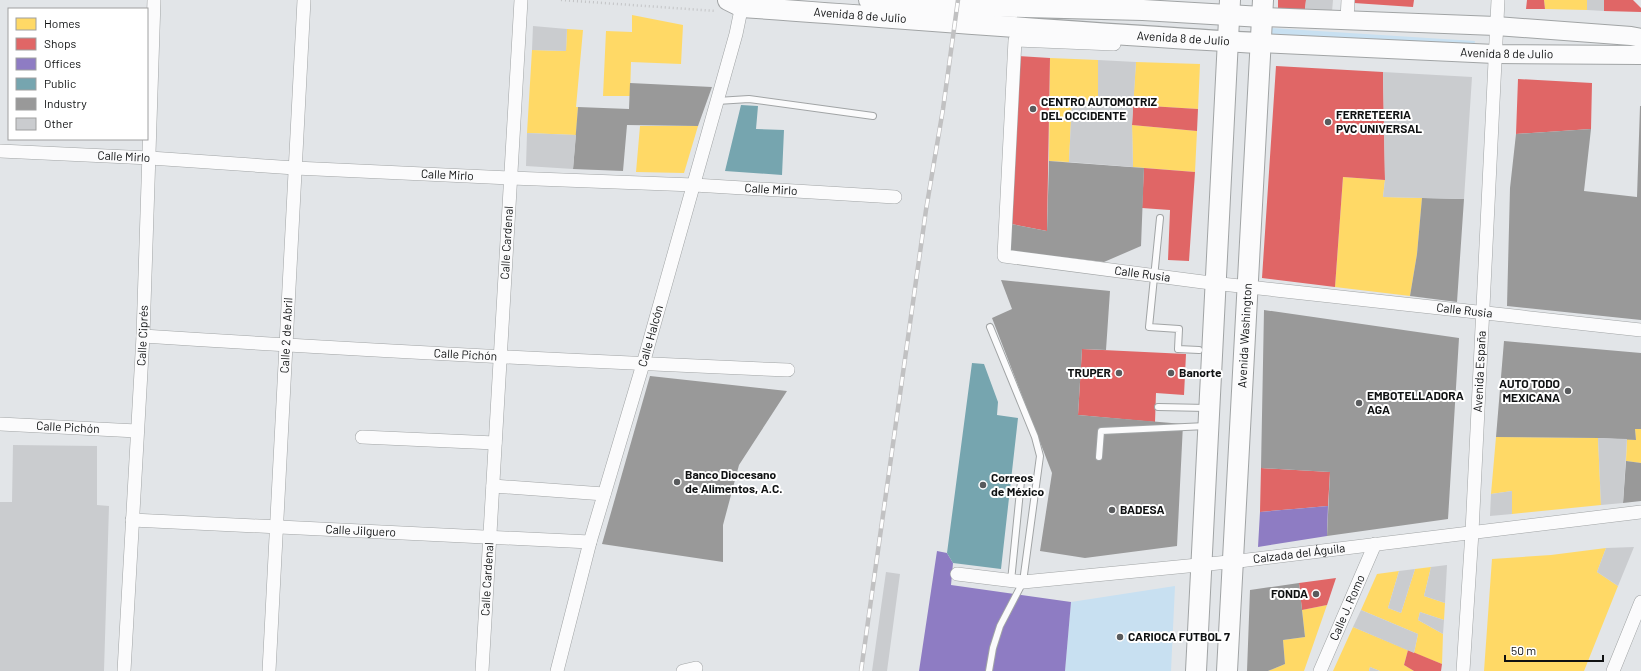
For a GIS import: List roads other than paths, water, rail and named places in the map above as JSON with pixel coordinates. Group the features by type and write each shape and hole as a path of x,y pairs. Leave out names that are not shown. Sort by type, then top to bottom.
{"main road":[{"name":"Avenida 8 de Julio","path":"869,0 991,7 1140,5 1262,8"},
{"name":"Avenida 8 de Julio","path":"738,2 1159,37 1260,43"},
{"path":"1196,671 1230,8"},
{"name":"Avenida Washington","path":"1227,671 1262,8"}],"street":[{"name":"Calle Ciprés","path":"124,671 143,336 154,0"},
{"name":"Calle 2 de Abril","path":"269,671 304,0"},
{"name":"Calle Cardenal","path":"482,671 521,0"},
{"path":"1347,20 1348,0"},
{"name":"Avenida España","path":"1463,671 1472,532 1498,0"},
{"name":"Calle Halcón","path":"557,671 590,542 643,364 717,101 738,2"},
{"name":"Avenida 8 de Julio","path":"1262,8 1347,20 1496,26 1632,36 1641,38"},
{"name":"Calle Rusia","path":"1159,37 1153,42 1145,45 1015,40 1004,256 1247,287 1641,330"},
{"name":"Avenida 8 de Julio","path":"1260,43 1495,54 1641,55"},
{"name":"Calle Mirlo","path":"0,151 150,158 295,168 694,185 894,197"},
{"name":"Calle Pichón","path":"143,336 643,364 788,370"},
{"name":"Calle Pichón","path":"0,424 137,431"},
{"path":"362,437 495,444"},
{"path":"493,486 604,494"},
{"name":"Calzada del Águila","path":"957,574 1017,581 1201,565 1641,512"},
{"name":"Calle Jilguero","path":"132,520 590,542"},
{"name":"Calle J. Romo","path":"1320,671 1375,544"},
{"path":"1613,671 1641,602"},
{"path":"683,671 696,668"}],"lane":[{"path":"717,101 749,99 873,116"},
{"path":"1160,218 1149,327 1179,329 1178,349 1199,350"},
{"path":"989,671 993,648 1017,581 1040,456 1035,438 990,327"},
{"path":"1158,406 1208,417"},
{"path":"1100,457 1101,431 1208,417"},
{"path":"1017,581 1021,481"}],"railway":[{"path":"861,671 926,210 943,109 958,0"}],"place":[{"name":"CENTRO AUTOMOTRIZ DEL OCCIDENTE","path":"1033,109"},
{"name":"FERRETEERIA PVC UNIVERSAL","path":"1328,122"},
{"name":"TRUPER","path":"1119,373"},
{"name":"Banorte","path":"1171,373"},
{"name":"AUTO TODO MEXICANA","path":"1568,391"},
{"name":"EMBOTELLADORA AGA","path":"1359,403"},
{"name":"Banco Diocesano de Alimentos, A.C.","path":"677,482"},
{"name":"Correos de México","path":"983,485"},
{"name":"BADESA","path":"1112,510"},
{"name":"FONDA","path":"1316,594"},
{"name":"CARIOCA FUTBOL 7","path":"1120,637"}]}
